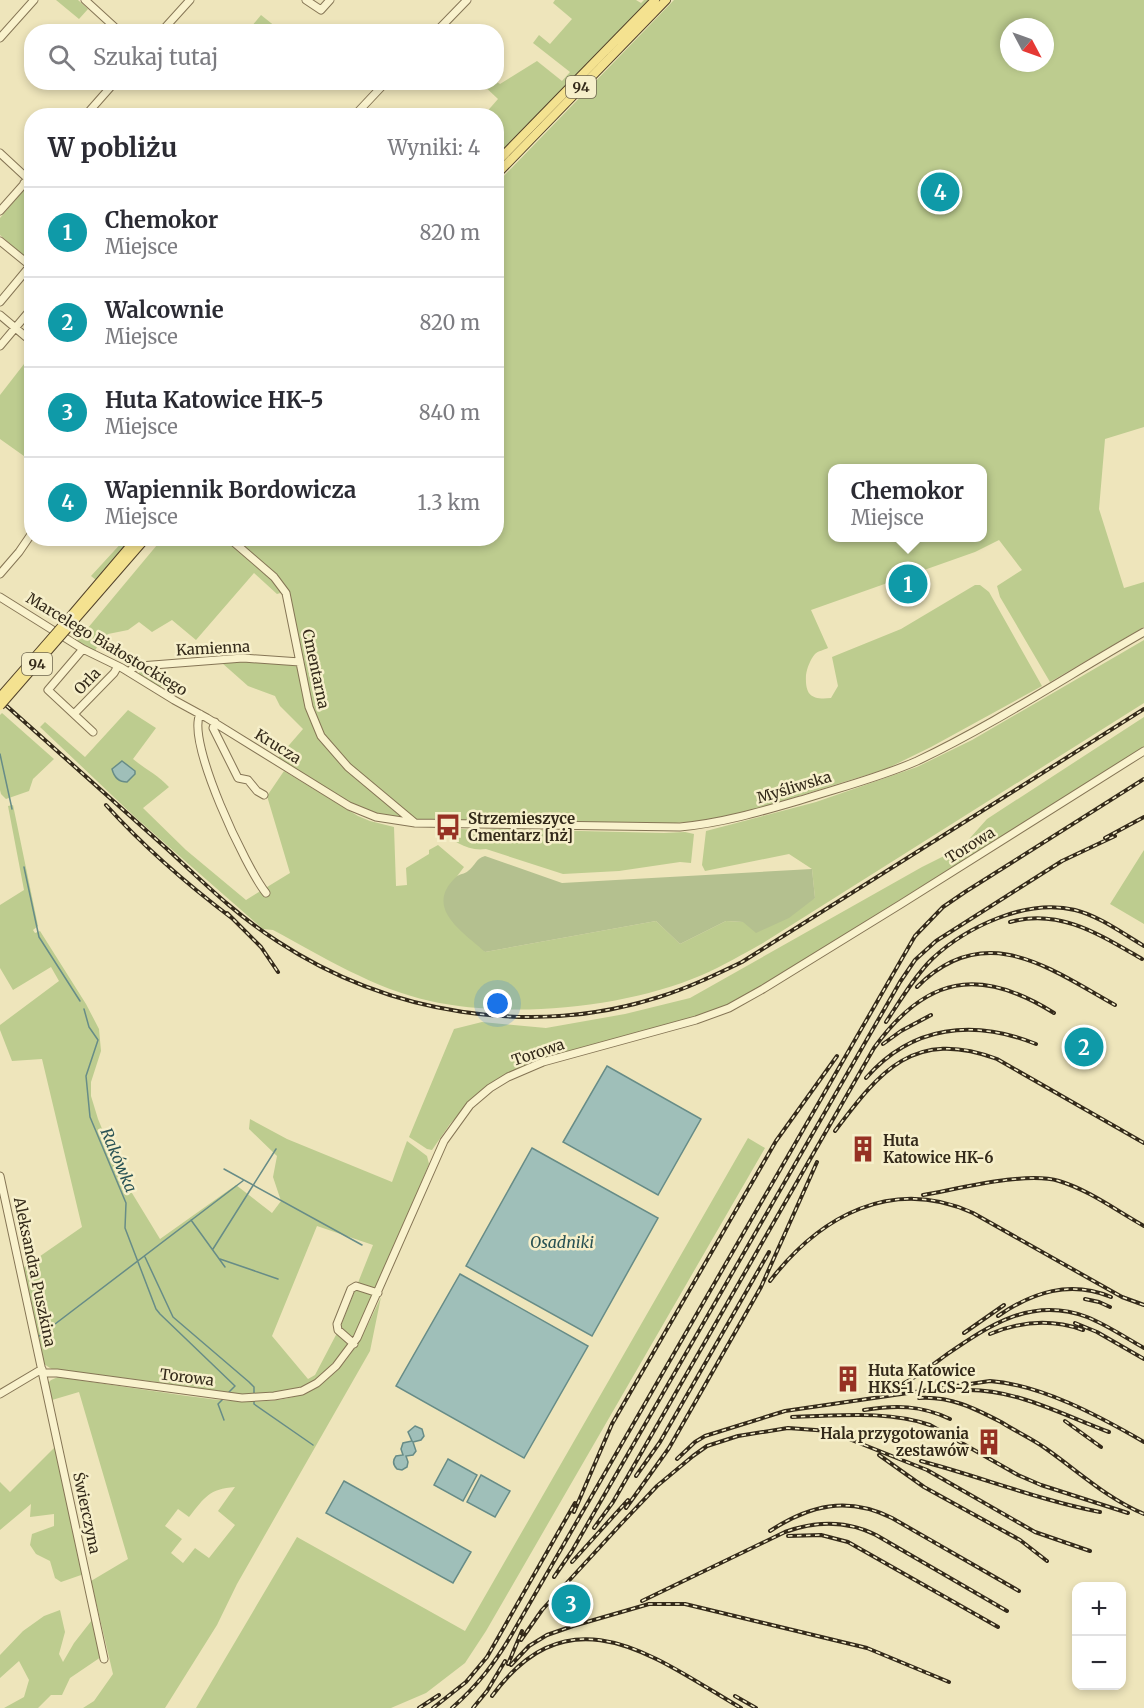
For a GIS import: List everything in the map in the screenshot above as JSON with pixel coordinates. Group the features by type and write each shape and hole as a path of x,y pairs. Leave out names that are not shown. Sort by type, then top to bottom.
{"main road":[{"name":"94","path":"504,156 655,0"},
{"name":"94","path":"504,167 666,0"},
{"name":"94","path":"0,706 130,546"},
{"name":"94","path":"0,697 139,546"}],"street":[{"path":"0,38 34,0"},
{"path":"85,0 111,24"},
{"path":"168,24 190,0"},
{"path":"306,0 321,10 330,0"},
{"path":"444,24 467,0"},
{"path":"92,108 108,90"},
{"path":"362,108 379,90"},
{"path":"0,153 24,175"},
{"path":"0,211 24,184"},
{"path":"0,241 24,261"},
{"path":"0,302 24,275"},
{"path":"0,315 24,335"},
{"path":"0,346 24,317"},
{"path":"0,574 24,545"},
{"name":"Cmentarna","path":"238,546 284,588 312,717 326,743 348,766 415,823"},
{"name":"Marcelego Białostockiego","path":"0,597 83,649 129,672 215,722"},
{"name":"Myśliwska","path":"415,823 680,827 752,815 916,761 1144,632"},
{"path":"83,649 48,690 93,732"},
{"name":"Kamienna","path":"129,672 140,666 222,659 243,658 300,662"},
{"name":"Orla","path":"74,714 118,666"},
{"path":"200,714 198,722 206,768 224,814 266,893"},
{"path":"215,722 213,728 238,778 248,780 257,791 264,795"},
{"name":"Krucza","path":"215,722 358,811 382,819 415,823"},
{"name":"Torowa","path":"42,1371 242,1398 302,1391 317,1383 336,1366 354,1344 444,1140 463,1113 490,1088 508,1077 543,1062 696,1020 729,1008 1144,751"},
{"name":"Aleksandra Puszkina","path":"0,1176 42,1371"},
{"path":"354,1344 338,1330 337,1324 351,1288 356,1286 378,1293"},
{"path":"0,1394 42,1371"},
{"name":"Świerczyna","path":"42,1371 104,1659"}],"green space":[{"path":"56,0 78,0 88,9 79,19"},
{"path":"555,0 636,0 641,3 644,0 650,0 504,148 504,108 490,108 498,99 488,90 504,90 504,82 537,61 562,81 570,72 533,43 539,35 550,44 572,19 553,3"},
{"path":"674,0 1144,0 1144,427 1105,439 1099,509 1124,588 1144,582 1144,627 1050,682 1000,597 997,586 1022,570 999,540 975,552 811,610 828,648 815,654 807,670 808,692 814,697 831,698 838,686 832,657 901,629 975,585 980,585 989,592 1042,686 886,769 737,815 663,824 404,819 376,815 358,808 277,759 303,729 280,706 275,696 248,686 222,663 223,660 299,663 284,592 277,594 254,573 196,640 172,620 152,632 139,622 128,630 108,634 100,641 95,651 77,641 156,546 504,546 504,176"},
{"path":"261,15 272,24 254,24"},
{"path":"24,191 24,256 0,235 0,218"},
{"path":"24,364 24,456 0,439 0,395"},
{"path":"119,546 125,546 96,580 91,576"},
{"path":"1144,640 1144,703 763,943 725,964 702,975 639,996 568,1007 496,1009 462,1006 410,996 369,980 273,930 263,929 136,818 40,727 45,722 85,757 128,710 156,728 133,759 169,787 143,808 186,850 246,900 290,873 267,796 284,771 358,816 394,827 396,886 407,885 406,868 429,854 429,850 438,845 464,867 446,891 485,952 656,921 680,944 726,921 743,922 815,898 812,869 789,854 705,871 702,865 706,831 816,802 917,767 972,740"},
{"path":"150,668 166,679 160,688 139,674 139,670"},
{"path":"2,713 54,759 33,779 29,791 6,799 0,790 0,715"},
{"path":"1144,717 1144,747 753,992 708,1015 550,1056 515,1070 498,1079 474,1098 450,1124 432,1150 409,1137 454,1029 482,1022 546,1028 625,1014 690,998 922,867 962,847 987,819"},
{"path":"13,805 38,926 33,930 35,933 40,931 99,1029 101,1051 91,1082 91,1096 121,1175 160,1239 236,1185 272,1213 281,1201 273,1177 277,1156 249,1129 250,1119 287,1139 392,1182 407,1141 427,1156 429,1164 378,1288 356,1336 351,1338 340,1328 373,1245 317,1226 272,1336 308,1379 315,1375 337,1333 350,1345 312,1382 289,1391 270,1394 228,1394 148,1381 53,1370 44,1364 23,1268 82,1227 42,1059 12,1061 0,1030 0,1025 59,981 51,967 13,990 0,968 0,905 24,890 8,806"},
{"path":"444,828 694,834 691,863 680,862 619,871 563,874 486,849 467,847 438,831"},
{"path":"1144,850 1144,924 1110,904"},
{"path":"485,856 562,883 812,869 815,898 789,918 756,933 743,922 726,921 680,944 656,921 485,952 450,919 445,909 444,899 447,888 456,877 467,872"},
{"path":"748,1138 765,1148 486,1631 465,1663 426,1693 391,1708 196,1708 297,1537 465,1631"},
{"path":"381,1297 370,1351 237,1584 217,1625 165,1708 83,1708 94,1701 113,1674 91,1581 128,1559 79,1392 52,1400 48,1383 58,1377 192,1397 236,1401 257,1402 298,1396 327,1380 347,1359","holes":["235,1487 218,1511 235,1525 209,1558 195,1548 183,1563 171,1553 182,1539 165,1526 178,1509 189,1517 208,1495"]},
{"path":"56,1446 84,1574 61,1582 55,1578 50,1561 36,1554 30,1545 32,1534 54,1526 54,1514 30,1517 31,1504 0,1530 0,1482 10,1492"},
{"path":"60,1610 65,1632 59,1654 63,1662 92,1620 101,1657 70,1678 62,1695 51,1695 38,1708 4,1708 24,1697 29,1680 19,1661 0,1678 0,1655 23,1631 44,1616"}],"water":[{"path":"122,761 135,771 127,782 117,778 112,769"},
{"path":"607,1066 701,1119 658,1195 563,1142"},
{"name":"Osadniki","path":"532,1148 658,1218 592,1336 466,1266"},
{"path":"460,1274 588,1346 524,1458 396,1386"},
{"path":"415,1426 422,1429 424,1436 421,1440 413,1442 416,1451 413,1455 406,1456 407,1467 402,1470 397,1469 394,1460 396,1456 403,1455 401,1449 403,1443 412,1441 408,1432"},
{"path":"448,1459 477,1475 463,1501 434,1485"},
{"path":"481,1475 510,1491 495,1517 467,1502"},
{"path":"344,1481 471,1552 453,1583 326,1513"}],"waterway":[{"name":"Rakówka","path":"0,754 12,809"},
{"name":"Rakówka","path":"24,867 39,937 80,1001"},
{"name":"Rakówka","path":"84,1009 89,1027 98,1040 86,1076 90,1117 126,1203 125,1228 156,1309 235,1386 229,1392"},
{"path":"213,1249 276,1149"},
{"path":"224,1169 362,1245"},
{"name":"Rakówka","path":"38,1337 244,1180"},
{"path":"191,1220 225,1267"},
{"name":"Rakówka","path":"145,1257 173,1317 249,1382 254,1387 254,1393"},
{"path":"220,1259 278,1279"},
{"name":"Rakówka","path":"223,1399 218,1404 224,1420"},
{"name":"Rakówka","path":"254,1401 254,1404 313,1445"}],"railway":[{"path":"0,700 219,897 277,941 320,966 366,986 413,1002 462,1012 511,1017 561,1016 610,1009 659,997 742,962 1144,709"},
{"path":"452,1708 485,1674 512,1634 915,936 943,907 1144,779"},
{"path":"106,805 167,865 233,919"},
{"path":"1105,838 1144,817"},
{"path":"554,1577 572,1551 900,982 915,960 936,941 1062,861 1115,836"},
{"path":"886,1022 919,973 946,947 980,926 1018,912 1056,907 1075,910 1102,921 1144,946"},
{"path":"227,913 261,947 278,972"},
{"path":"1010,922 1046,918 1063,921 1095,933 1142,959"},
{"path":"917,987 942,967 967,956 992,953 1017,957 1041,965 1115,1005"},
{"path":"594,1528 613,1502 874,1048 894,1024 914,1006 934,993 955,986 978,984 1027,998 1054,1013"},
{"path":"883,1044 901,1031 931,1015"},
{"path":"866,1078 884,1060 903,1047 924,1037 945,1032 990,1031 1036,1044"},
{"path":"835,1131 851,1109 884,1074 902,1061 921,1052 943,1049 968,1051 997,1059 1144,1143"},
{"path":"574,1512 612,1424 776,1141 837,1056"},
{"path":"626,1508 669,1448 761,1287 817,1162"},
{"path":"923,1195 1011,1179 1045,1178 1081,1190 1144,1226"},
{"path":"770,1281 811,1238 835,1221 860,1209 886,1201 914,1199 943,1203 973,1213 1122,1297 1144,1305"},
{"path":"636,1476 660,1442 769,1252"},
{"path":"998,1316 1025,1301 1052,1291 1081,1289 1111,1297"},
{"path":"1085,1299 1110,1307"},
{"path":"964,1333 1004,1305"},
{"path":"887,1391 911,1380 995,1324 1030,1312 1067,1311 1087,1317 1144,1348"},
{"path":"990,1334 1013,1326 1036,1323 1060,1324 1083,1330"},
{"path":"1075,1323 1097,1332 1144,1359"},
{"path":"677,1459 705,1436 785,1411 990,1381 1050,1395 1089,1412 1144,1442"},
{"path":"966,1390 1021,1398 1109,1432"},
{"path":"919,1398 951,1401 1001,1422 1040,1444 1117,1500 1144,1514"},
{"path":"864,1410 908,1407 929,1411 950,1419"},
{"path":"792,1417 844,1415 914,1420 930,1425 1018,1475 1041,1485 1128,1513"},
{"path":"1065,1421 1101,1447"},
{"path":"521,1640 542,1610 621,1524 657,1486 693,1456 707,1446 738,1436 788,1428 829,1431 927,1470 1035,1532 1090,1551"},
{"path":"879,1455 924,1487 1020,1540 1047,1561"},
{"path":"921,1461 1100,1512"},
{"path":"572,1562 628,1500"},
{"path":"433,1708 466,1682 487,1657 575,1503"},
{"path":"770,1531 814,1510 829,1506 860,1507 892,1518 1019,1591"},
{"path":"642,1601 785,1532 796,1528 831,1524 853,1527 876,1535 1007,1611"},
{"path":"788,1536 821,1535 848,1542 998,1627"},
{"path":"511,1665 529,1646 547,1635 649,1604 685,1604 867,1648 949,1682"},
{"path":"508,1664 522,1631"},
{"path":"492,1696 522,1663 552,1645 583,1639 614,1643 645,1654 741,1708"},
{"path":"473,1708 487,1691 505,1661"},
{"path":"419,1708 439,1695"},
{"path":"735,1696 756,1708"}],"place":[{"name":"Wapiennik Bordowicza","path":"940,192"},
{"name":"Chemokor","path":"908,584"},
{"name":"Strzemieszyce Cmentarz [nż]","path":"448,827"},
{"name":"Walcownie","path":"1084,1047"},
{"name":"Huta Katowice HK-6","path":"863,1149"},
{"name":"Huta Katowice HKS-1 / LCS-2","path":"848,1379"},
{"name":"Hala przygotowania zestawów","path":"989,1442"},
{"name":"Huta Katowice HK-5","path":"571,1604"}]}
